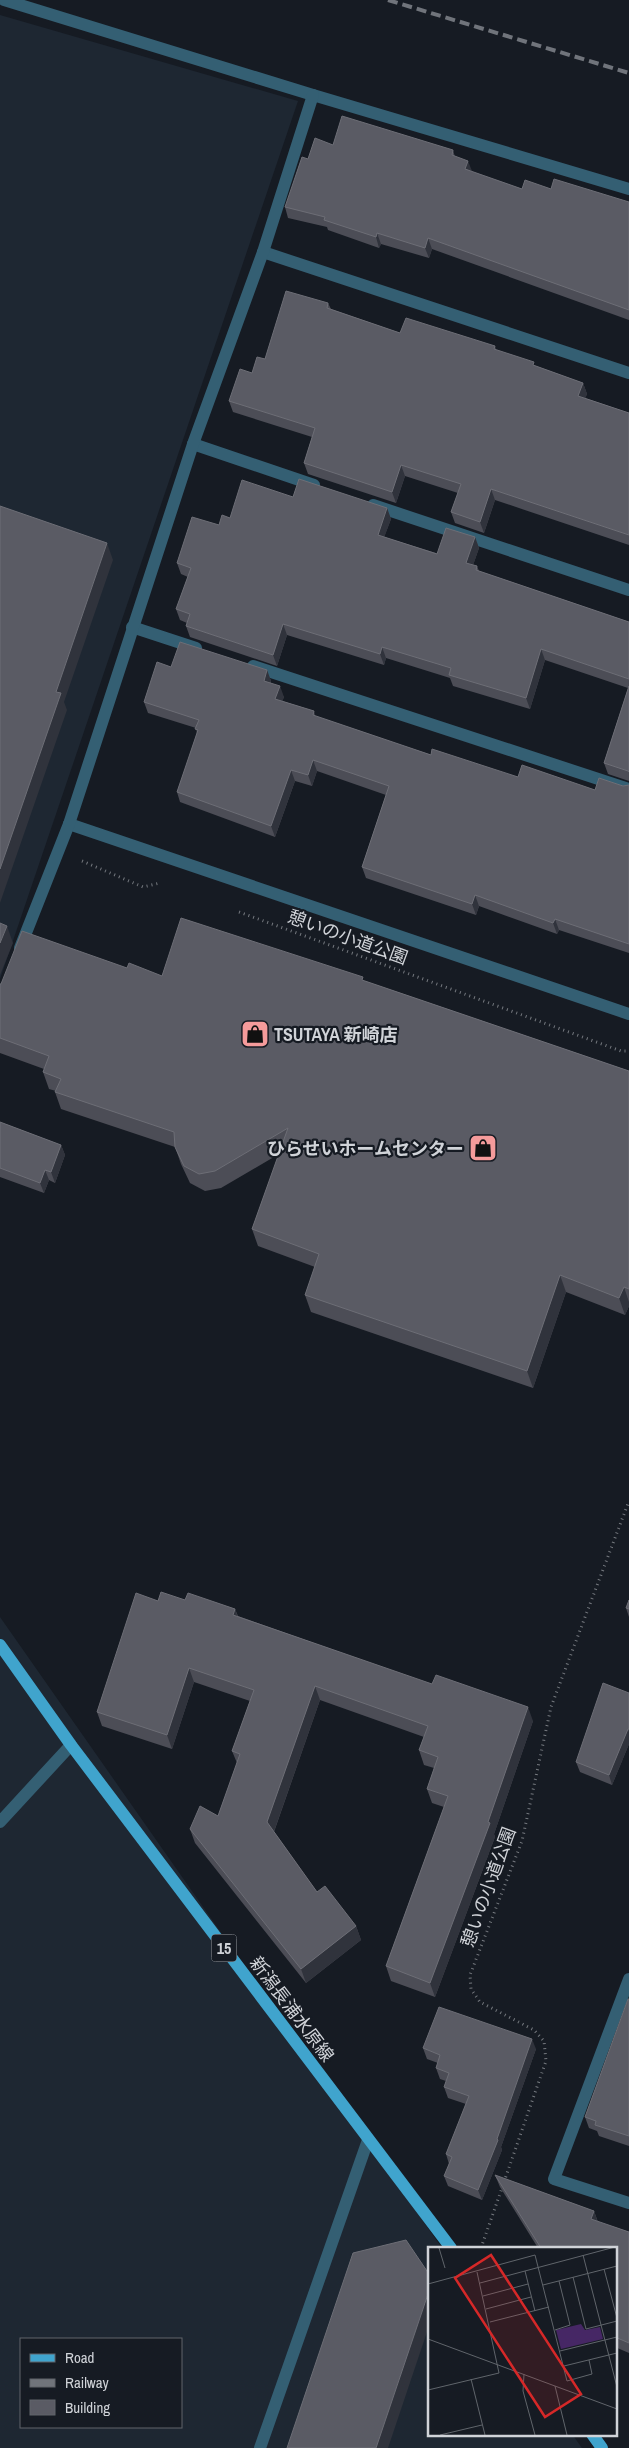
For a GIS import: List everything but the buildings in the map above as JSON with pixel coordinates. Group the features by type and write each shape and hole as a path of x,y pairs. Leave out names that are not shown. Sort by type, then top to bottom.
{"main road":[{"name":"新潟長浦水原線","path":"0,1645 71,1745 449,2247"},
{"path":"593,2436 602,2448"}],"street":[{"path":"4,0 629,189"},
{"path":"15,960 69,824 193,444 263,252 313,95"},
{"path":"263,252 629,373"},
{"path":"193,444 323,488"},
{"path":"360,500 629,590"},
{"path":"132,627 207,651"},
{"path":"245,664 629,789"},
{"path":"69,824 629,1014"},
{"path":"0,1822 71,1745"},
{"path":"629,1979 554,2179 629,2203"},
{"path":"260,2448 368,2140"}],"path":[{"path":"59,851 143,887 160,883 170,886"},
{"name":"憩いの小道公園","path":"234,910 612,1048 629,1051"},
{"name":"憩いの小道公園","path":"482,2247 546,2061 544,2040 534,2030 480,2002 471,1989 470,1974 522,1841 551,1707 629,1502"}],"shaded area":[{"path":"0,15 298,101 0,979"},
{"path":"0,1617 441,2247 428,2247 428,2436 573,2436 582,2448 0,2448"}],"railway":[{"path":"388,0 629,73"}],"place":[{"name":"TSUTAYA 新崎店","path":"255,1034"},
{"name":"ひらせいホームセンター","path":"483,1148"}]}
